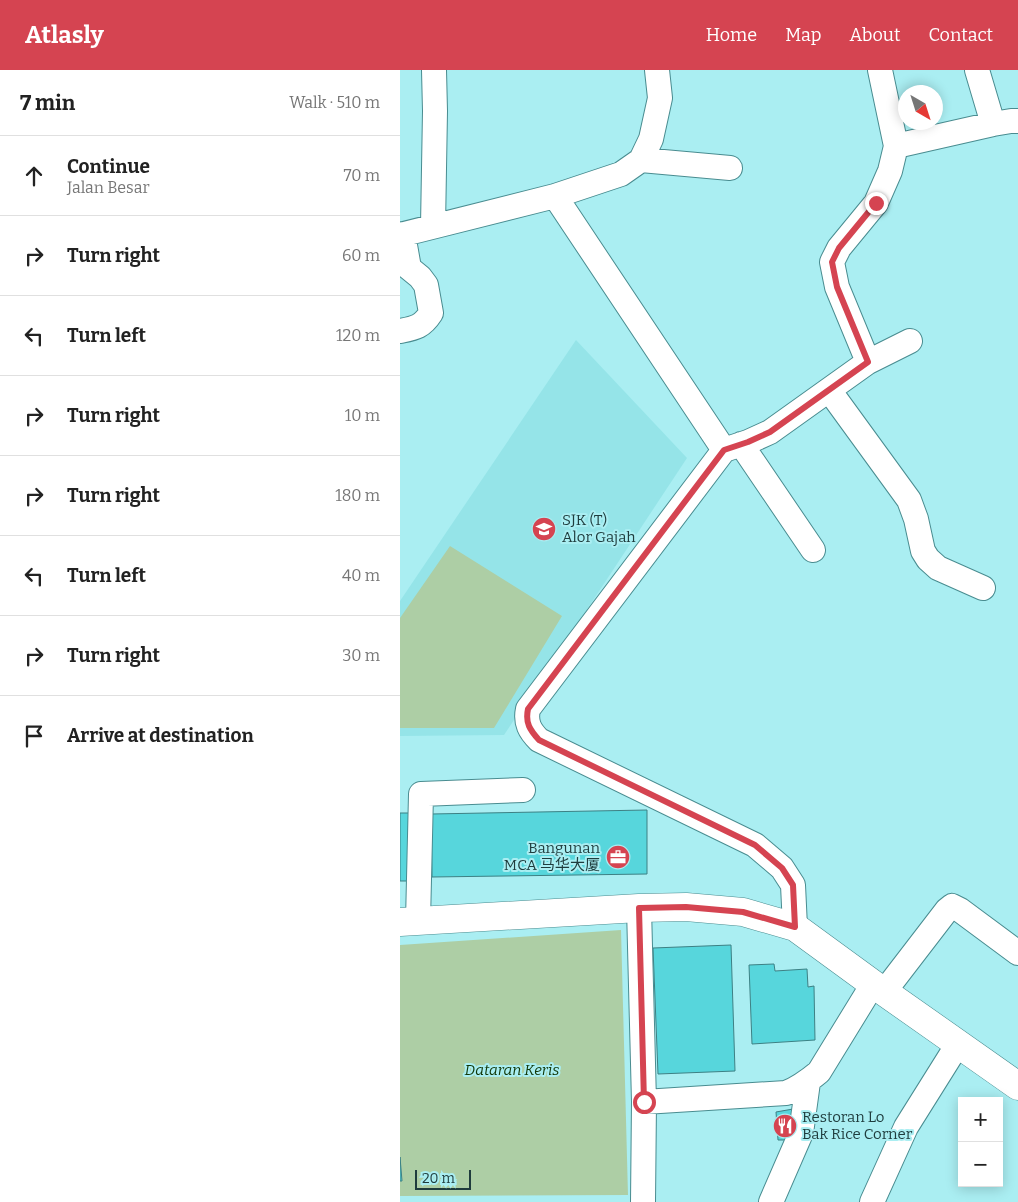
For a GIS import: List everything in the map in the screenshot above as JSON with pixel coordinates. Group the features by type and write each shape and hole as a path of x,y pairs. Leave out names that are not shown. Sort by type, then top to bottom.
{"main road":[{"path":"409,922 639,908 686,907 743,912 795,927 1018,1086"}],"street":[{"path":"433,226 434,70"},
{"path":"400,331 416,328 426,321 431,313 426,285 410,279 401,234 555,196 621,174 641,160 651,138 660,98 657,70"},
{"path":"868,362 837,287 832,262 839,248 876,203 890,171 896,146 880,70"},
{"path":"977,70 992,124"},
{"path":"896,146 992,124 1018,121"},
{"path":"641,160 730,168"},
{"path":"555,196 732,447 814,550"},
{"path":"795,927 793,885 782,868 755,845 539,740 527,724 528,709 732,447 770,432 868,362 910,341"},
{"path":"829,390 909,500 916,518 923,551 928,560 938,568 983,588"},
{"path":"409,922 421,794 523,790"},
{"path":"644,1102 786,1092 808,1082 819,1072 879,988 952,906 1018,953"},
{"path":"639,908 644,1102 643,1202"},
{"path":"872,1202 906,1127 958,1044"},
{"path":"771,1202 801,1133 808,1082"}],"shaded area":[{"name":"SJK (T) Alor Gajah","path":"576,340 687,458 504,735 400,736 400,601"}],"green space":[{"path":"450,546 562,616 494,728 400,728 400,618"},
{"name":"Dataran Keris","path":"621,930 628,1195 400,1196 400,945"}],"building":[{"path":"647,810 647,874 432,877 431,814"},
{"path":"400,813 413,813 414,881 400,881"},
{"path":"731,945 735,1071 658,1074 653,948"},
{"path":"774,964 775,971 807,969 808,987 814,986 815,1040 752,1044 749,965"},
{"name":"Restoran Lo Bak Rice Corner","path":"793,1109 793,1140 778,1140 776,1112"},
{"path":"400,1157 402,1181 400,1181"}],"place":[{"name":"SJK (T) Alor Gajah","path":"544,529"},
{"name":"Bangunan MCA 马华大厦","path":"618,857"},
{"name":"Restoran Lo Bak Rice Corner","path":"785,1126"}],"route":[{"path":"644,1102 639,908 686,907 743,912 795,927 793,885 782,868 755,845 539,740 527,724 528,709 724,450 770,432 868,362 837,287 832,262 839,248 876,203"}]}
